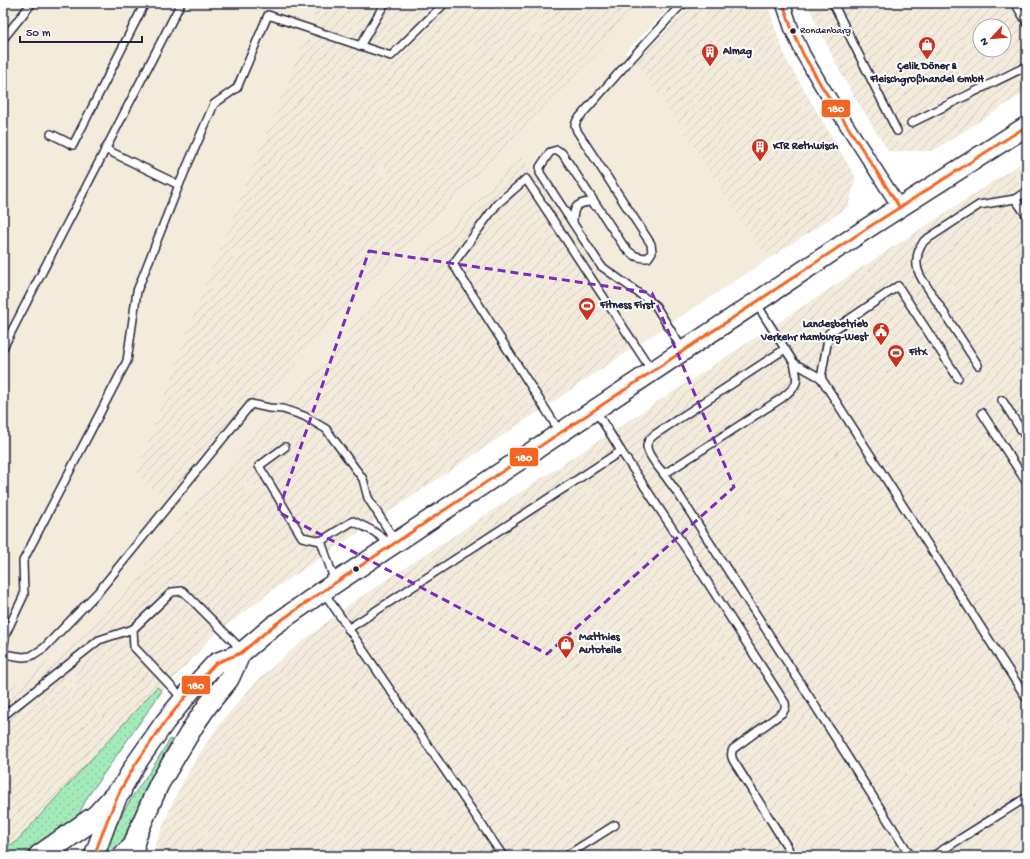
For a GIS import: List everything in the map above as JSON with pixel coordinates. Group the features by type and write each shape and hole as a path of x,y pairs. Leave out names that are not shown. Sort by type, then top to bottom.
{"highway":[{"path":"40,856 97,816 120,790"}],"main road":[{"path":"94,856 120,790 135,765 183,699 216,663 242,652 273,626 394,543 869,227 1027,126"},
{"path":"129,853 159,784 195,724 228,679 242,652"}],"street":[{"path":"783,3 791,27 806,60 900,208"}],"lane":[{"path":"3,39 32,3"},
{"path":"52,134 73,145 145,3"},
{"path":"3,348 181,3"},
{"path":"360,46 385,3"},
{"path":"3,649 6,633 24,595 23,561 127,361 138,291 179,185 214,104 238,88 268,15 392,56 445,3"},
{"path":"683,350 655,306 601,266 540,173 540,167 550,152 557,150 562,153 623,245 630,253 642,258 648,258 652,252 651,244 575,126 578,120 630,60 685,3"},
{"path":"833,3 897,131"},
{"path":"1015,3 1027,23"},
{"path":"912,123 1027,66 1027,59"},
{"path":"105,150 179,185"},
{"path":"560,432 453,264 497,204 526,179 652,371"},
{"path":"978,365 918,273 916,256 924,241 979,205 1015,199 1027,191"},
{"path":"1015,199 1027,216"},
{"path":"573,223 575,208 582,202 590,202 600,210"},
{"path":"821,378 829,333 898,286 958,378"},
{"path":"663,473 675,467 782,398 796,384 797,376 794,363 756,303"},
{"path":"785,349 660,430 652,437 647,444 647,448 655,463 717,554 912,856"},
{"path":"794,363 821,378 1027,699"},
{"path":"1002,400 1027,439"},
{"path":"3,654 23,657 30,656 44,648 99,591 251,404 283,409 304,416 326,429 363,479 368,498 394,543"},
{"path":"595,409 785,703 786,706 782,713 733,748 731,752 732,758 788,848 789,856"},
{"path":"982,413 1027,483"},
{"path":"285,447 259,466 302,537 321,541 353,521 394,543"},
{"path":"348,629 621,451"},
{"path":"321,541 329,587 348,629 503,856"},
{"path":"3,716 99,640 132,629 172,592 183,591 242,652"},
{"path":"132,629 134,647 183,699"},
{"path":"933,856 1027,797"},
{"path":"566,856 615,825"}],"highlighted area":[{"path":"369,251 652,293 734,487 547,654 278,512"}],"shaded area":[{"path":"3,3 319,3 196,307 136,475 176,505 250,414 346,310 646,3 674,3 625,53 636,62 678,123 767,260 642,342 521,156 357,322 267,419 184,514 121,596 65,650 24,679 3,690"},
{"path":"319,3 646,3 346,310 250,414 176,505 136,475 196,307"},
{"path":"694,3 767,3 786,59 856,178 848,207 767,260 678,123 636,62 682,13"},
{"path":"808,3 1027,3 1027,91 933,151 888,151 842,76"},
{"path":"521,155 642,342 274,589 213,636 162,691 157,687 14,844 3,845 3,690 24,679 65,650 121,596 184,514 267,419 357,322"},
{"path":"1027,159 1027,856 152,856 174,799 195,760 220,724 252,686 289,652 350,604"}],"green space":[{"path":"157,687 162,691 88,796 78,816 22,856 3,856 3,845 14,844"},
{"path":"170,739 172,740 147,785 129,828 113,856 105,856 112,836 131,799"}],"transit line":[{"name":"180","path":"783,3 791,27 803,54 821,85 900,208"},
{"name":"180","path":"94,856 120,791 135,765 165,722 216,663 241,653 273,626 323,591 869,227 1027,126"}],"place":[{"name":"Rondenbarg","path":"793,31"},
{"name":"Çelik Döner & Fleischgroßhandel GmbH","path":"927,60"},
{"name":"Almag","path":"710,67"},
{"name":"KTR Rethwisch","path":"760,162"},
{"name":"Fitness First","path":"587,321"},
{"name":"Landesbetrieb Verkehr Hamburg-West","path":"881,346"},
{"name":"FitX","path":"896,368"},
{"name":"Matthies Autoteile","path":"566,659"}]}
